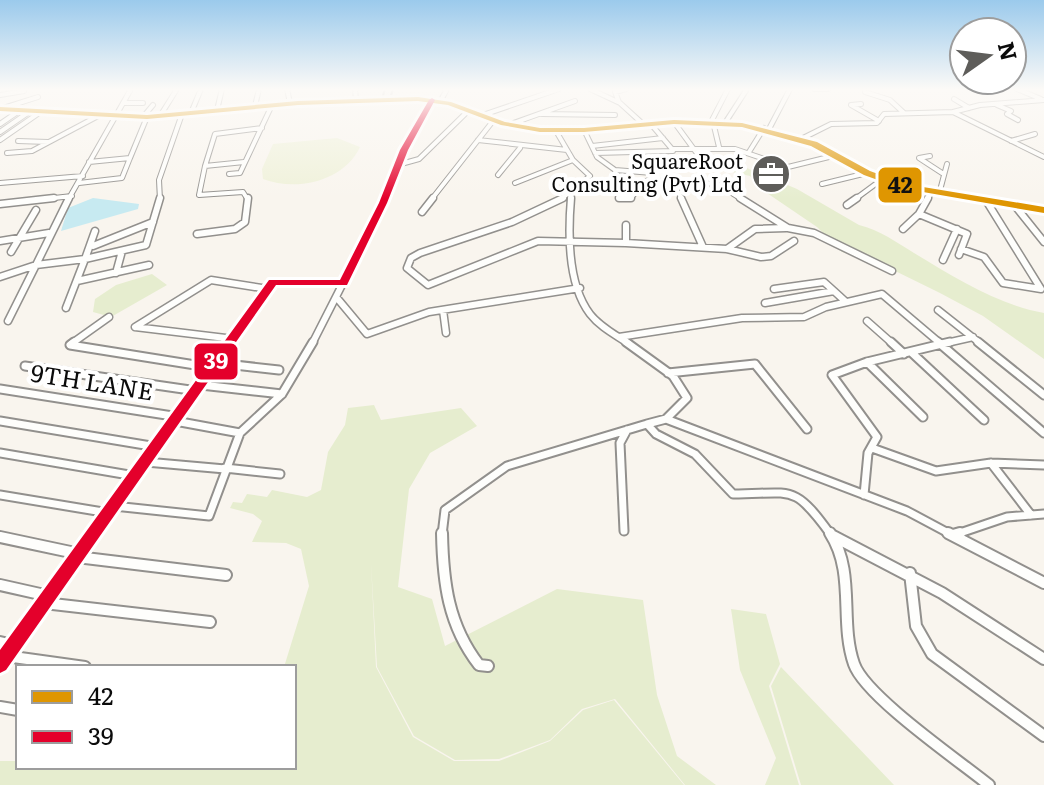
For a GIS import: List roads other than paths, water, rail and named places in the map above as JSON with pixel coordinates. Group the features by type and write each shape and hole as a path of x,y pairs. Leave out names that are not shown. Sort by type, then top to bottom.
{"main road":[{"path":"513,126 556,131 623,126"},
{"path":"743,126 801,139 881,180 936,193 1044,210"}],"street":[{"path":"0,140 21,126"},
{"path":"7,153 32,151 80,126"},
{"path":"8,321 49,233 111,126"},
{"path":"79,183 122,178 142,126"},
{"path":"0,277 36,265 85,259 146,245 160,200 159,180 178,126"},
{"path":"0,495 111,510 209,516 240,433 282,394 337,298 401,164 404,150 421,126"},
{"path":"401,164 419,159 453,126"},
{"path":"422,212 489,126"},
{"path":"595,153 674,153 650,126"},
{"path":"677,126 704,163"},
{"path":"713,126 719,147"},
{"path":"749,152 768,126"},
{"path":"801,139 828,126"},
{"path":"980,126 1044,157"},
{"path":"229,174 240,173 262,128"},
{"path":"197,234 235,229 245,222 248,197 243,192 199,195 215,134 262,128"},
{"path":"584,130 595,153 615,170 619,183 618,195 624,199 630,199 646,181 665,174 615,170"},
{"path":"556,131 573,160 590,176 571,194 514,220 420,253 411,258 407,268 428,285 460,276 526,244 569,240 703,247 761,257 771,256 794,241"},
{"path":"1011,141 1035,134"},
{"path":"592,146 663,138"},
{"path":"478,140 520,148 567,150"},
{"path":"18,141 50,142"},
{"path":"672,149 719,147 749,152 782,167 837,155"},
{"path":"498,175 520,148"},
{"path":"930,156 919,158 942,173"},
{"path":"89,162 130,158"},
{"path":"515,183 573,160"},
{"path":"205,166 244,162"},
{"path":"903,229 936,193 947,164"},
{"path":"822,184 867,173"},
{"path":"0,183 83,176"},
{"path":"847,205 881,180"},
{"path":"703,247 679,193 708,183 727,187 788,228"},
{"path":"488,666 479,665 469,653 453,624 441,572 445,510 507,466 666,419 687,398 683,387 668,373 592,317 580,288 569,240 571,194"},
{"path":"0,204 72,196"},
{"path":"919,214 967,234 960,252 984,257 1003,283 1041,289 987,202"},
{"path":"1016,207 1044,242"},
{"path":"11,252 36,210"},
{"path":"66,308 93,246 153,222"},
{"path":"626,225 626,243"},
{"path":"727,249 747,232 788,228 814,233 892,271"},
{"path":"943,260 957,229"},
{"path":"93,246 91,241 95,231"},
{"path":"0,241 49,233"},
{"path":"116,273 122,251"},
{"path":"77,281 149,265"},
{"path":"234,339 135,327 211,280 268,289"},
{"path":"62,665 3,660 216,366 268,289 278,280 343,283"},
{"path":"774,289 824,282 846,302"},
{"path":"337,298 363,333 443,310 580,288"},
{"path":"765,303 834,291"},
{"path":"619,337 742,318 804,317 846,302 882,294 1044,433"},
{"path":"443,310 446,333"},
{"path":"938,310 1044,395"},
{"path":"109,317 70,345 96,352 279,370"},
{"path":"867,321 984,420"},
{"path":"864,495 868,453 877,437 832,375 867,362 973,337"},
{"path":"867,362 923,417"},
{"path":"668,373 755,364 807,429"},
{"path":"25,366 199,388 282,394"},
{"name":"9TH LANE","path":"0,389 177,419 240,433"},
{"path":"666,419 907,511 1044,583"},
{"path":"0,421 157,447"},
{"path":"647,424 656,434 695,454 733,494 781,490 793,493 823,522 833,536 848,582 852,667 863,683 989,785"},
{"path":"624,531 620,443 627,430"},
{"path":"872,448 936,471 991,463 1044,465"},
{"path":"0,453 135,476"},
{"path":"146,462 280,474"},
{"path":"991,463 1031,515"},
{"path":"953,535 1007,517 1044,514"},
{"path":"833,536 910,573 980,612 1044,659"},
{"path":"0,537 78,556 226,575"},
{"path":"910,573 916,626 932,654 1044,736"},
{"path":"0,585 46,600 210,622"},
{"path":"0,642 13,645"}],"water":[{"path":"93,198 139,204 138,209 61,231 68,208"}],"place":[{"name":"SquareRoot Consulting (Pvt) Ltd","path":"771,174"}]}
